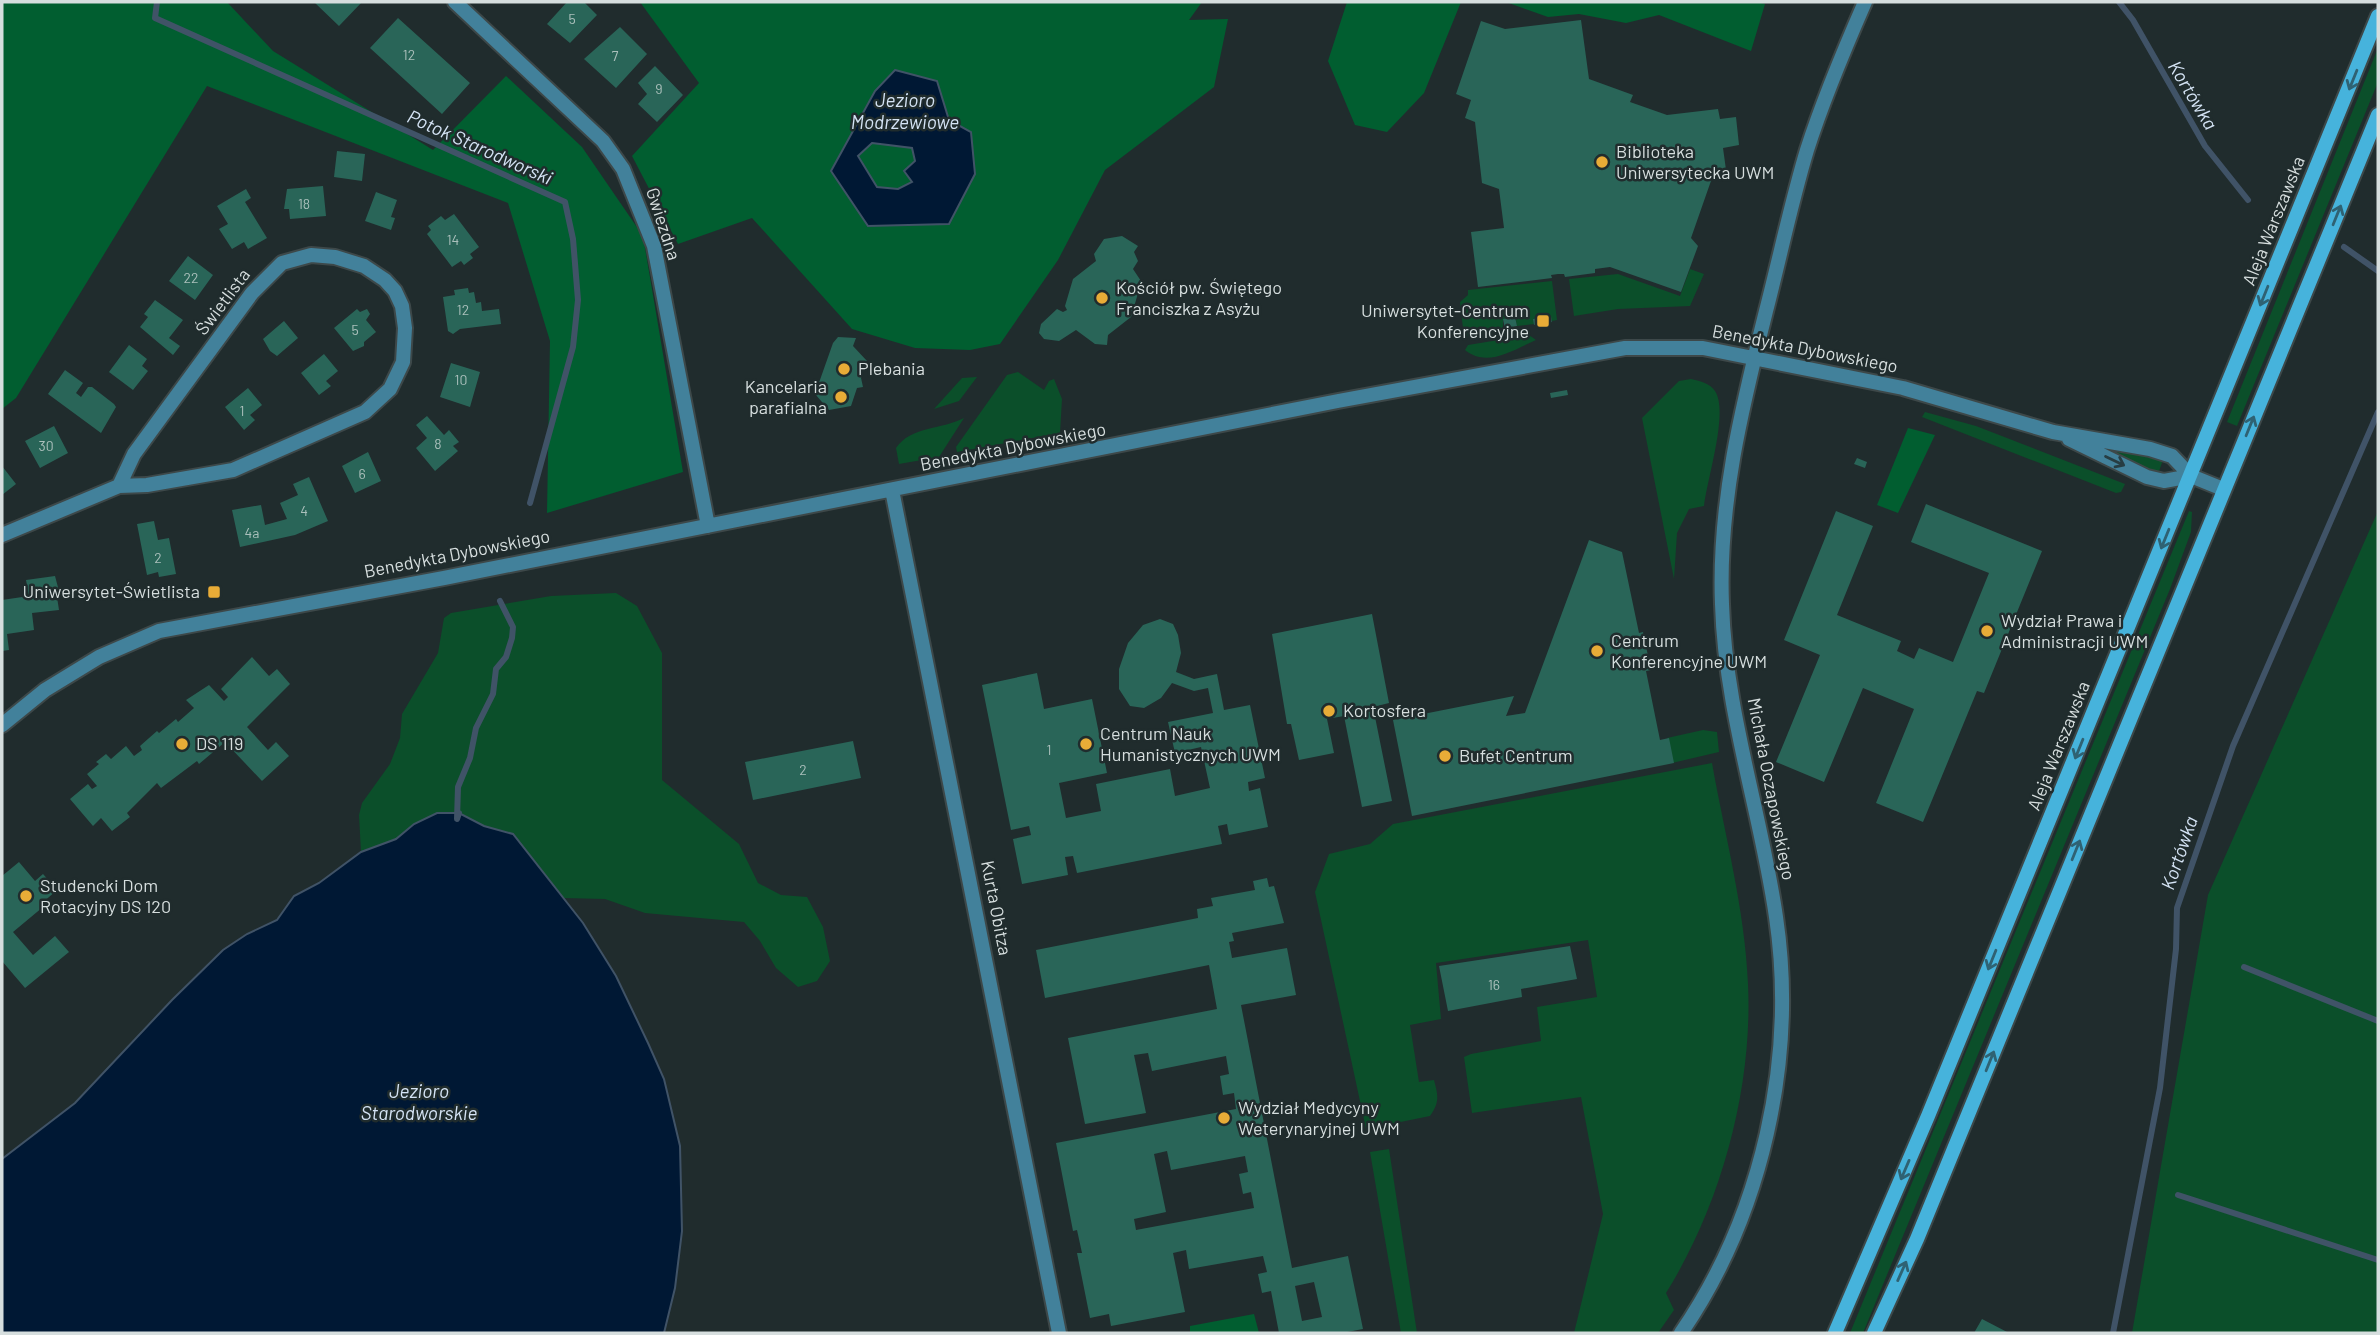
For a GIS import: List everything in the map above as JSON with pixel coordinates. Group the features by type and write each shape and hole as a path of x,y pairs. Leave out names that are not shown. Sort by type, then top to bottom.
{"main road":[{"name":"Aleja Warszawska","path":"1835,1333 2191,476 2378,16"},
{"path":"1874,1333 1963,1127 2378,115"}],"street":[{"name":"Gwiezdna","path":"455,2 603,141 623,169 654,246 708,526"},
{"name":"Michała Oczapowskiego","path":"1681,1333 1695,1313 1742,1215 1767,1132 1780,1041 1777,919 1730,676 1721,604 1726,506 1754,356 1808,149 1865,2"},
{"name":"Świetlista","path":"2,535 119,486 147,485 233,470 365,412 390,389 403,362 405,328 402,306 395,291 385,280 364,266 335,257 311,255 282,263 252,293 134,454 119,486"},
{"name":"Benedykta Dybowskiego","path":"2,725 45,691 99,657 159,631 1338,401 1625,348 1703,348 1754,356 1903,388 2053,432 2150,449 2172,456 2191,476 2223,489"},
{"name":"Benedykta Dybowskiego","path":"2053,432 2147,477 2164,481 2191,476"},
{"name":"Kurta Obitza","path":"892,490 1059,1333"}],"green space":[{"path":"2,2 227,2 273,51 433,150 506,76 582,147 643,236 683,472 547,513 550,341 508,203 207,86 16,398 2,409"},
{"path":"640,2 1202,2 1189,20 1228,19 1214,87 1105,170 1058,260 1000,344 970,350 915,348 852,329 752,218 678,244 632,156 699,83","holes":["949,120 971,132 974,174 949,224 868,226 832,171 857,123"]},
{"path":"1347,2 1461,2 1424,93 1387,132 1355,125 1328,61"},
{"path":"1506,2 1765,4 1751,51 1659,15 1626,23 1579,14 1548,17"},
{"path":"2378,48 2378,82 2237,426 2227,422"},
{"path":"872,143 912,148 915,161 913,182 898,189 877,187 858,156"},
{"path":"1690,269 1704,274 1690,306 1618,309 1574,316 1569,279 1618,274 1680,296"},
{"path":"1552,281 1557,320 1552,321 1550,316 1533,319 1534,324 1517,326 1515,316 1503,319 1503,329 1464,337 1460,302 1468,295 1468,290"},
{"path":"1529,335 1536,340 1500,356 1482,357 1465,350 1468,345"},
{"path":"1018,372 1044,390 1049,381 1054,379 1062,399 1060,433 957,452 956,447 1007,375"},
{"path":"977,377 959,401 934,409 962,378"},
{"path":"1691,379 1713,388 1719,401 1720,414 1704,506 1689,509 1677,533 1674,579 1642,418 1679,381"},
{"path":"1925,412 1976,426 2125,484 2121,492 2116,493 1922,417"},
{"path":"964,418 939,457 899,464 896,448 902,441 918,432"},
{"path":"1908,428 1935,435 1898,513 1877,505"},
{"path":"2074,436 2163,460 2158,474"},
{"path":"2189,511 2192,512 2191,532 2170,589 1863,1333 1850,1333"},
{"path":"2378,511 2378,1333 2132,1333 2208,895"},
{"path":"616,593 637,606 662,653 662,780 739,844 758,883 781,895 807,897 823,927 830,961 817,981 798,987 776,968 760,941 744,922 645,913 605,899 563,898 513,834 484,826 458,813 414,824 396,839 361,852 359,815 362,803 390,764 400,738 402,714 438,653 444,618 451,613 551,596"},
{"path":"1703,730 1717,732 1719,752 1672,763 1667,738"},
{"path":"1712,763 1739,901 1748,984 1745,1064 1730,1144 1703,1222 1666,1293 1674,1310 1658,1333 1574,1333 1603,1214 1581,1097 1472,1113 1464,1057 1541,1041 1537,1007 1597,997 1588,940 1436,963 1441,1019 1410,1025 1419,1082 1434,1080 1437,1094 1435,1107 1430,1116 1366,1129 1315,892 1329,854 1370,844 1393,824"},
{"path":"1389,1149 1417,1333 1401,1333 1370,1152"},
{"path":"1254,1314 1259,1333 1190,1333 1190,1326"}],"water":[{"name":"Jezioro Modrzewiowe","path":"895,70 937,81 949,120 971,132 975,174 949,224 868,226 831,171 875,91","holes":["872,143 912,148 915,161 904,171 912,182 898,189 877,187 858,156"]},
{"name":"Jezioro Starodworskie","path":"437,813 459,813 484,826 513,834 583,923 616,976 664,1079 680,1146 682,1231 675,1288 664,1333 2,1333 2,1159 75,1103 223,950 247,934 277,920 294,896 319,883 361,852 396,839 414,824"}],"building":[{"path":"314,2 362,2 339,26"},
{"path":"567,2 584,2 597,15 570,43 547,24"},
{"path":"398,18 470,83 442,114 370,48"},
{"name":"Biblioteka Uniwersytecka UWM","path":"1581,20 1589,79 1633,95 1630,102 1667,115 1718,109 1720,119 1736,117 1739,145 1723,148 1727,177 1712,178 1691,238 1698,246 1681,292 1610,267 1595,269 1595,273 1565,277 1564,274 1558,274 1551,275 1552,278 1478,287 1471,232 1504,228 1499,189 1482,183 1475,122 1465,118 1471,100 1456,94 1481,21 1505,29"},
{"path":"620,27 647,54 616,88 584,59"},
{"path":"655,66 683,95 657,122 638,104 647,94 638,83"},
{"path":"337,151 365,154 362,181 334,177"},
{"path":"323,186 326,216 290,219 289,209 284,209 287,189"},
{"path":"246,189 251,198 245,202 267,238 248,249 244,242 232,249 219,229 228,224 217,206"},
{"path":"376,192 397,200 391,217 395,218 391,230 365,221"},
{"path":"454,214 479,247 470,254 473,258 464,265 461,261 452,267 427,234 431,230 428,226 441,216 445,220"},
{"name":"Kościół pw. Świętego Franciszka z Asyżu","path":"1122,236 1138,246 1134,252 1138,261 1133,269 1145,287 1139,290 1131,317 1108,335 1107,345 1095,344 1076,330 1059,341 1044,339 1039,333 1041,324 1057,309 1063,312 1067,310 1065,306 1073,279 1096,261 1094,254 1104,239"},
{"path":"188,256 213,275 195,300 169,281"},
{"path":"468,288 469,293 474,292 476,303 481,302 482,311 499,309 501,324 460,329 453,334 448,331 443,297 455,295 454,290"},
{"path":"155,300 183,320 169,338 180,346 173,355 140,327 148,317 144,314"},
{"path":"357,309 360,312 367,309 370,314 366,320 376,332 364,342 364,346 353,351 334,328"},
{"path":"1551,316 1552,322 1534,325 1533,319"},
{"path":"1515,317 1517,326 1505,329 1503,319"},
{"path":"284,321 298,338 277,356 270,351 263,339"},
{"name":"Plebania","path":"838,337 856,338 853,346 867,361 861,378 863,387 857,388 851,406 829,410 815,394 833,343"},
{"path":"129,345 147,359 142,366 148,371 133,390 109,372"},
{"path":"324,354 338,371 326,381 331,386 319,395 301,373"},
{"path":"451,363 480,372 470,407 440,397"},
{"path":"65,370 83,383 76,393 81,397 88,387 92,387 116,407 101,433 48,394"},
{"path":"248,388 262,405 250,415 255,420 244,430 225,407"},
{"path":"1567,390 1568,395 1551,398 1550,393"},
{"path":"427,416 444,435 449,430 459,442 453,446 458,451 435,471 416,448 427,438 416,425"},
{"path":"54,426 68,453 40,468 25,441"},
{"path":"368,452 381,481 355,493 342,466"},
{"path":"1857,458 1867,462 1865,468 1854,464"},
{"path":"2,466 16,484 2,495"},
{"path":"309,477 328,521 295,535 240,547 232,510 261,505 265,525 287,519 280,503 298,495 293,484"},
{"path":"1926,504 2042,551 1984,693 1977,691 1923,822 1876,803 1914,709 1863,688 1824,782 1776,762 1820,655 1784,640 1836,511 1873,526 1837,615 1901,641 1897,651 1914,659 1919,648 1953,662 1989,573 1911,542"},
{"path":"154,521 158,540 169,538 176,574 159,577 158,572 147,575 137,524"},
{"name":"Centrum Konferencyjne UWM","path":"1589,540 1622,552 1639,633 1643,632 1651,670 1646,671 1660,740 1669,738 1674,763 1412,816 1393,720 1514,696 1506,716 1525,713"},
{"path":"55,576 60,595 57,597 59,610 32,613 34,630 7,634 9,650 2,651 2,600 29,596 26,580"},
{"name":"Kortosfera","path":"1372,614 1389,703 1373,707 1392,801 1362,807 1344,716 1327,719 1334,753 1299,760 1291,724 1287,724 1272,634"},
{"path":"1160,619 1173,624 1178,635 1181,653 1176,672 1194,679 1217,674 1224,710 1250,705 1265,778 1248,782 1249,791 1260,788 1268,827 1229,835 1227,824 1218,826 1222,844 1077,873 1073,856 1065,857 1068,875 1022,884 1013,839 1031,835 1029,826 1011,830 982,685 1037,673 1044,709 1092,699 1107,773 1059,783 1066,818 1101,811 1096,784 1170,769 1175,796 1210,788 1201,747 1175,753 1168,722 1213,713 1208,688 1194,691 1172,683 1161,698 1144,708 1130,706 1119,689 1119,669 1128,643 1143,625"},
{"name":"DS 119","path":"252,657 269,676 277,669 290,684 247,727 268,750 276,742 289,756 262,781 225,742 199,764 197,761 161,788 157,783 127,813 130,817 112,831 101,818 93,826 70,799 88,784 92,789 97,786 87,774 99,764 96,762 106,754 111,759 126,746 134,756 142,750 140,746 157,731 159,733 176,719 178,722 194,708 186,700 209,685 224,701 228,697 221,689"},
{"path":"853,741 861,778 753,800 745,762"},
{"path":"19,862 35,881 43,874 57,890 41,904 43,907 13,932 33,955 55,936 69,952 25,988 2,961 2,876"},
{"name":"Wydział Medycyny Weterynaryjnej UWM","path":"1267,878 1269,887 1274,886 1284,923 1232,933 1234,941 1229,942 1232,958 1287,948 1296,995 1241,1005 1292,1268 1348,1256 1363,1329 1342,1333 1279,1333 1271,1291 1262,1293 1258,1274 1267,1272 1263,1256 1189,1269 1186,1250 1173,1253 1185,1312 1111,1326 1109,1314 1090,1318 1077,1253 1082,1253 1077,1230 1073,1231 1056,1143 1236,1109 1234,1093 1223,1095 1220,1076 1229,1074 1226,1056 1152,1071 1148,1053 1134,1055 1146,1113 1085,1124 1068,1038 1217,1009 1209,965 1045,998 1036,950 1198,918 1197,909 1213,906 1211,898 1255,890 1253,881","holes":["1167,1151 1171,1170 1245,1156 1248,1172 1239,1174 1243,1194 1251,1192 1254,1208 1136,1230 1134,1219 1166,1212 1154,1154","1314,1282 1322,1317 1302,1321 1295,1286"]},
{"path":"1570,946 1577,979 1521,989 1522,997 1448,1011 1439,966"},
{"path":"1982,1319 2009,1333 1974,1333"}],"waterway":[{"name":"Potok Starodworski","path":"157,2 155,18 565,202 573,239 578,300 573,347 530,503"},
{"name":"Kortówka","path":"2119,2 2133,20 2205,146 2248,200"},
{"name":"Kortówka","path":"2344,247 2378,271"},
{"name":"Kortówka","path":"2113,1333 2160,1088 2176,949 2177,908 2233,746 2378,412"},
{"name":"Potok Starodworski","path":"459,813 457,819 458,787 470,758 476,728 493,694 496,669 506,657 512,638 513,627 500,601"},
{"path":"2244,967 2378,1021"},
{"path":"2178,1195 2378,1260"}],"place":[{"name":"Biblioteka Uniwersytecka UWM","path":"1602,162"},
{"name":"Kościół pw. Świętego Franciszka z Asyżu","path":"1102,298"},
{"name":"Uniwersytet-Centrum Konferencyjne","path":"1543,321"},
{"name":"Plebania","path":"844,369"},
{"name":"Kancelaria parafialna","path":"841,397"},
{"name":"Uniwersytet-Świetlista","path":"214,592"},
{"name":"Wydział Prawa i Administracji UWM","path":"1987,631"},
{"name":"Centrum Konferencyjne UWM","path":"1597,651"},
{"name":"Kortosfera","path":"1329,711"},
{"name":"DS 119","path":"182,744"},
{"name":"Centrum Nauk Humanistycznych UWM","path":"1086,744"},
{"name":"Bufet Centrum","path":"1445,756"},
{"name":"Studencki Dom Rotacyjny DS 120","path":"26,896"},
{"name":"Wydział Medycyny Weterynaryjnej UWM","path":"1224,1118"}]}
